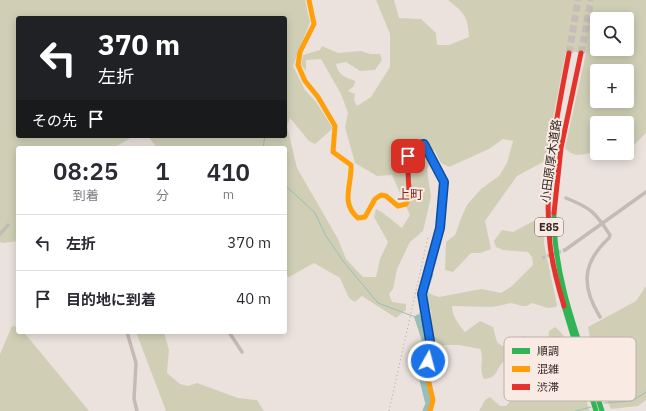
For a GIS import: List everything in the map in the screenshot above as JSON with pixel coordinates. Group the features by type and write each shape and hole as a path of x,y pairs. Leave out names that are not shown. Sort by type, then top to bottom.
{"main road":[{"path":"309,0 314,24 300,52 298,65 305,81 318,97 335,126 333,152 351,165 347,197 352,213 358,218 365,217 370,212 374,200 381,195 386,196 398,206 406,204 409,198 408,158 411,150 418,144 427,146 444,180 440,228 422,294 430,341 426,370 432,400 430,411"},
{"name":"小田原厚木道路","path":"569,53 551,164 548,223 552,256 560,292 575,337"},
{"name":"小田原厚木道路","path":"578,337 559,267 554,222 558,170 581,53"},
{"name":"小田原厚木道路","path":"595,401 596,411"},
{"name":"小田原厚木道路","path":"597,401 602,411"}],"street":[{"path":"565,250 646,192"},
{"path":"566,198 588,207 595,213 609,238 594,254 587,277 590,301 600,317"},
{"path":"0,234 8,225"},
{"path":"128,334 136,363 134,399 137,411"},
{"path":"231,334 242,352"}],"green space":[{"path":"0,0 305,0 310,22 293,66 305,90 316,102 332,127 331,130 315,144 309,141 290,118 287,126 287,16 16,16 16,138 130,138 116,146 16,146 16,241 0,242"},
{"path":"376,0 394,0 399,18 421,19 436,33 437,45 449,45 469,37 466,19 458,8 448,0 646,0 646,133 634,145 634,116 590,116 590,153 576,155 572,154 565,148 586,53 566,51 545,161 517,176 485,221 491,249 480,253 471,253 453,272 445,270 446,242 455,235 467,205 481,189 499,176 507,163 513,141 503,139 489,149 449,167 441,163 434,149 427,170 431,197 423,231 410,242 397,269 393,289 389,294 392,302 406,304 406,310 396,318 362,296 355,302 349,298 340,278 314,263 289,277 287,275 287,146 156,146 150,138 287,138 287,126 297,168 338,239 346,259 363,277 376,277 380,259 388,242 374,217 376,209 402,228 410,215 392,175 377,176 355,163 345,127 348,113 341,94 321,59 306,60 306,71 301,65 303,55 320,50 322,46 338,53 361,51 370,54 380,54 382,60 375,70 360,71 346,62 336,64 340,73 355,81 354,86 348,91 355,94 354,100 357,106 371,97 390,67 390,34"},
{"path":"543,216 544,244 557,305 556,307 548,308 532,303 527,306 511,303 493,307 452,306 456,320 465,332 480,321 493,327 497,342 502,346 504,345 504,361 492,377 484,379 482,375 482,356 480,349 459,345 442,345 432,338 431,311 427,302 426,289 430,294 439,297 481,289 501,293 512,286 533,265 532,257 528,252 503,250 496,247 494,241 502,230 513,232"},
{"path":"646,286 646,400 638,406 611,409 607,401 636,401 636,337 590,337 588,327 636,301"},
{"path":"12,326 16,327 16,334 24,334 27,336 89,411 0,411 0,354"},
{"path":"555,327 564,337 548,337 549,331"},
{"path":"137,334 165,334 169,350 167,373 180,384 188,386 197,383 238,398 257,400 264,411 166,411"},
{"path":"490,397 500,406 506,406 510,401 587,401 590,411 479,411 485,400"}],"waterway":[{"path":"263,146 265,138"},
{"path":"287,187 315,213 326,236 343,261 378,303 418,318 422,307"},
{"path":"425,298 433,274"},
{"path":"418,318 426,342 420,368 429,404 426,411"},
{"path":"636,398 646,392"},
{"path":"604,403 632,401"},
{"path":"575,411 591,407"}],"tunnel":[{"path":"569,53 578,0"},
{"path":"581,53 591,0"},
{"path":"542,258 565,250"}],"railway":[{"path":"389,411 428,237"}],"traffic: fast":[{"path":"554,213 558,264 563,289 578,337"},
{"path":"564,306 573,337"},
{"path":"593,401 596,411"},
{"path":"599,401 602,411"}],"traffic: slow":[{"path":"309,0 314,24 300,52 298,65 305,81 318,97 335,126 333,152 351,165 348,193 349,206 358,218 365,217 375,199 381,195 386,196 398,206 406,204 409,198 409,189"},
{"path":"430,411 433,400 426,370 431,341 422,294 440,228 442,210"}],"traffic: jam":[{"path":"564,306 551,252 548,220 548,196 552,148 569,53"},
{"path":"554,213 561,148 581,53"},
{"path":"409,189 408,167 411,151 414,146 420,144 427,146 444,182 442,210"}],"district":[{"name":"上町","path":"410,194"}],"route":[{"path":"408,156 415,146 424,144 427,146 444,180 440,228 422,294 431,344 428,361"}]}
